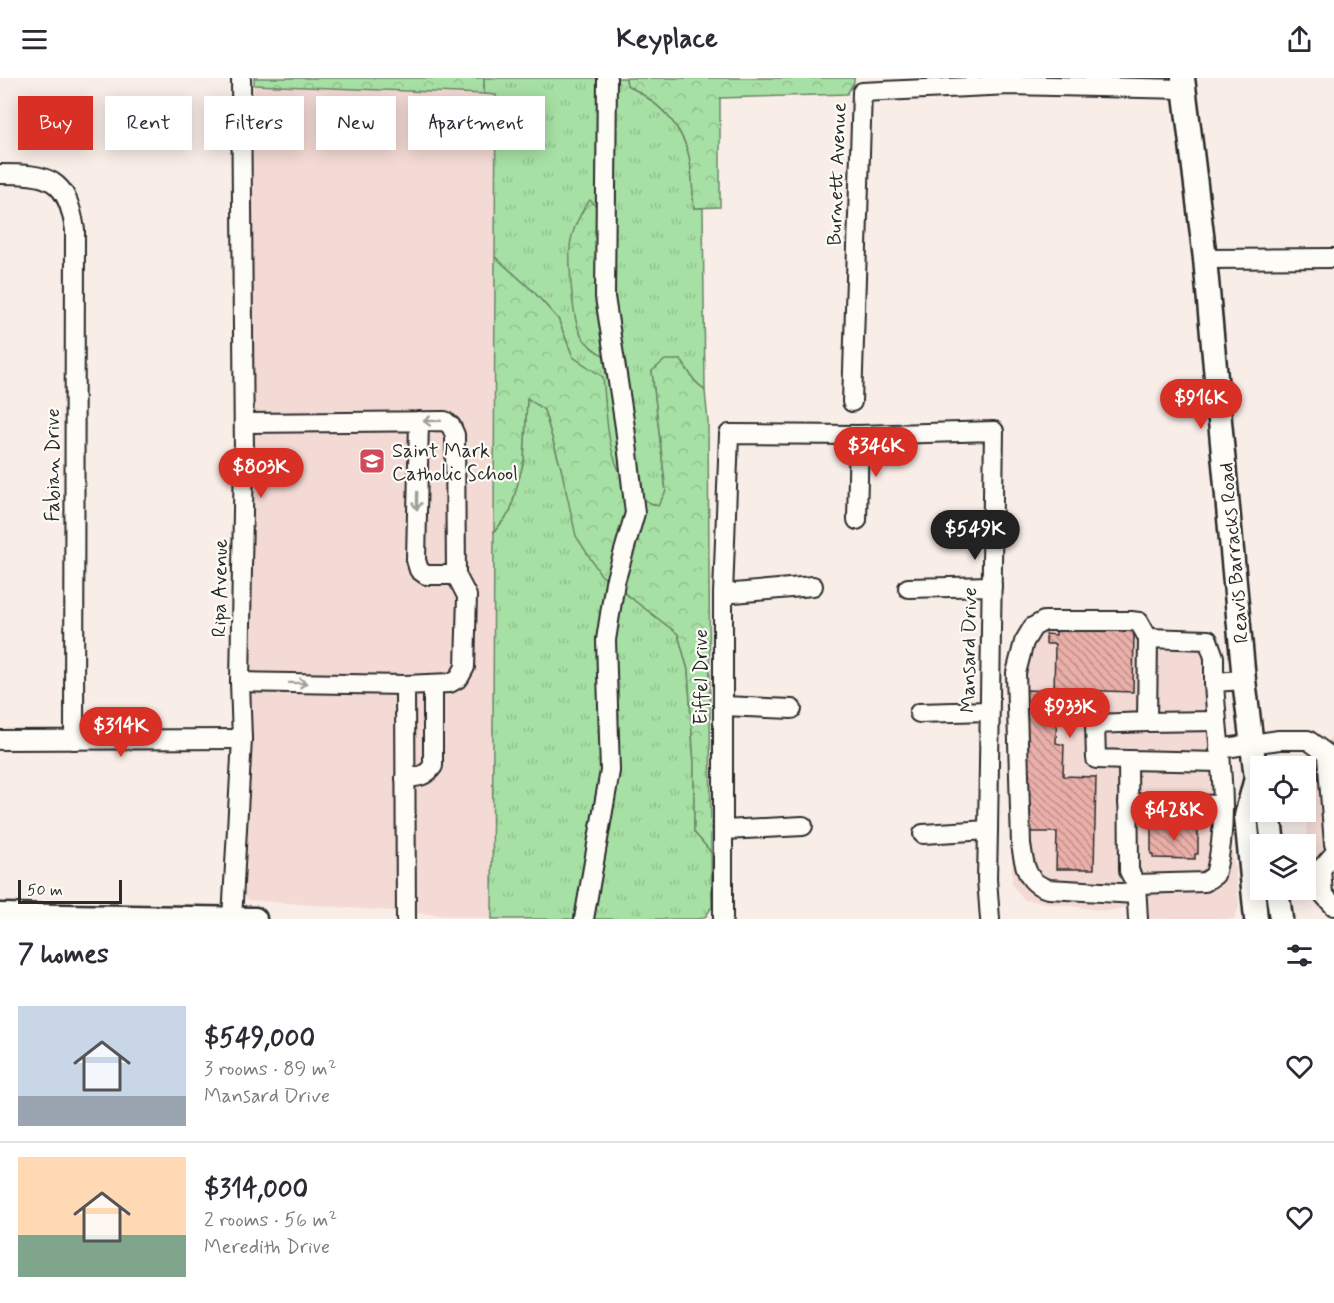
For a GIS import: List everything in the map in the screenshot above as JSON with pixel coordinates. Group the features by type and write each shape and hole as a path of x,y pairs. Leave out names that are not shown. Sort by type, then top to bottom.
{"main road":[{"name":"Reavis Barracks Road","path":"1184,84 1205,259 1244,680 1254,756"},
{"name":"Reavis Barracks Road","path":"1250,805 1246,816 1250,855"},
{"name":"Reavis Barracks Road","path":"1254,900 1256,919"},
{"path":"1278,900 1281,919"},
{"path":"0,915 255,919"}],"street":[{"name":"Ripa Avenue","path":"232,918 242,739 240,682 244,423 241,78"},
{"path":"584,919 610,771 606,640 615,582 634,513 625,427 605,297 607,78"},
{"name":"Burnett Avenue","path":"852,402 862,92 1010,85 1184,84"},
{"name":"Fabian Drive","path":"0,174 29,174 56,183 69,201 75,230 74,740"},
{"path":"1205,259 1334,258"},
{"path":"419,421 416,560 419,570 426,575 456,575"},
{"path":"240,682 450,683 459,678 465,668 467,596 456,575 455,435 446,421 244,423"},
{"name":"Mansard Drive","path":"729,434 859,435 994,432 987,879 990,919"},
{"name":"Eiffel Drive","path":"723,919 723,594 729,434"},
{"path":"857,520 859,435"},
{"path":"723,594 813,586"},
{"path":"908,588 992,586"},
{"path":"1146,722 1148,638 1139,622 1044,621 1033,627 1024,642 1016,674 1021,844 1026,872 1041,888 1136,889 1205,882 1215,875 1220,856 1222,805 1214,657 1208,640 1148,638"},
{"path":"1214,682 1244,680"},
{"path":"405,684 406,919"},
{"path":"405,778 420,777 427,774 434,766 434,684"},
{"path":"723,706 792,709"},
{"path":"919,713 989,711"},
{"path":"1216,721 1095,723 1096,759 1128,760 1219,755 1252,744 1308,740 1330,754 1334,844"},
{"path":"0,740 242,739"},
{"path":"1128,760 1129,871 1136,889 1139,919"},
{"path":"1128,803 1222,805"},
{"path":"724,830 804,826"},
{"path":"923,834 988,830"},
{"path":"1220,856 1250,855"},
{"path":"1332,859 1321,869 1323,894 1334,906"}],"shaded area":[{"name":"Saint Mark Catholic School","path":"254,85 496,95 408,96 408,150 496,150 492,919 249,900 242,890 250,775 253,150 304,150 304,96 254,96"},
{"path":"1041,625 1140,626 1218,640 1229,823 1239,907 1234,919 1128,919 1128,907 1107,911 1025,900 1012,885 1012,663"},
{"path":"1330,737 1334,737 1333,916 1319,908 1315,900 1316,834 1307,834 1307,822 1316,822 1316,756"}],"green space":[{"path":"254,78 484,78 484,94 254,85"},
{"path":"484,78 626,78 627,85 647,97 665,112 679,130 684,141 691,165 694,208 703,208 705,391 694,380 681,360 652,371 666,492 658,506 640,498 627,485 618,470 608,434 602,377 573,357 558,319 533,291 495,257 496,150 545,150 545,96 484,94"},
{"path":"626,78 854,78 854,82 847,94 720,98 720,207 694,208 690,159 679,130 656,104 627,85"},
{"path":"590,200 605,215 605,356 586,342 581,335 575,317 572,292 570,255 572,235"},
{"path":"495,257 533,291 558,319 573,357 603,377 612,452 619,470 628,485 641,497 658,506 666,491 652,371 665,360 681,360 694,380 705,391 708,422 711,852 694,832 694,764 688,670 678,634 601,575 576,536 561,468 544,410 527,398 524,460 510,512 494,532"},
{"path":"527,397 544,410 561,468 602,575 678,634 688,670 694,764 694,832 711,852 712,907 706,916 700,919 492,919 494,532 510,512 524,460"}],"building":[{"path":"1056,629 1134,631 1133,692 1075,690 1075,710 1057,709 1056,743 1064,745 1063,776 1096,777 1094,869 1056,869 1057,832 1024,832 1026,690 1054,691 1055,644 1046,644 1046,634 1056,635"},
{"path":"1151,825 1198,826 1198,854 1195,854 1195,859 1153,858"}],"place":[{"name":"Saint Mark Catholic School","path":"372,461"}]}
